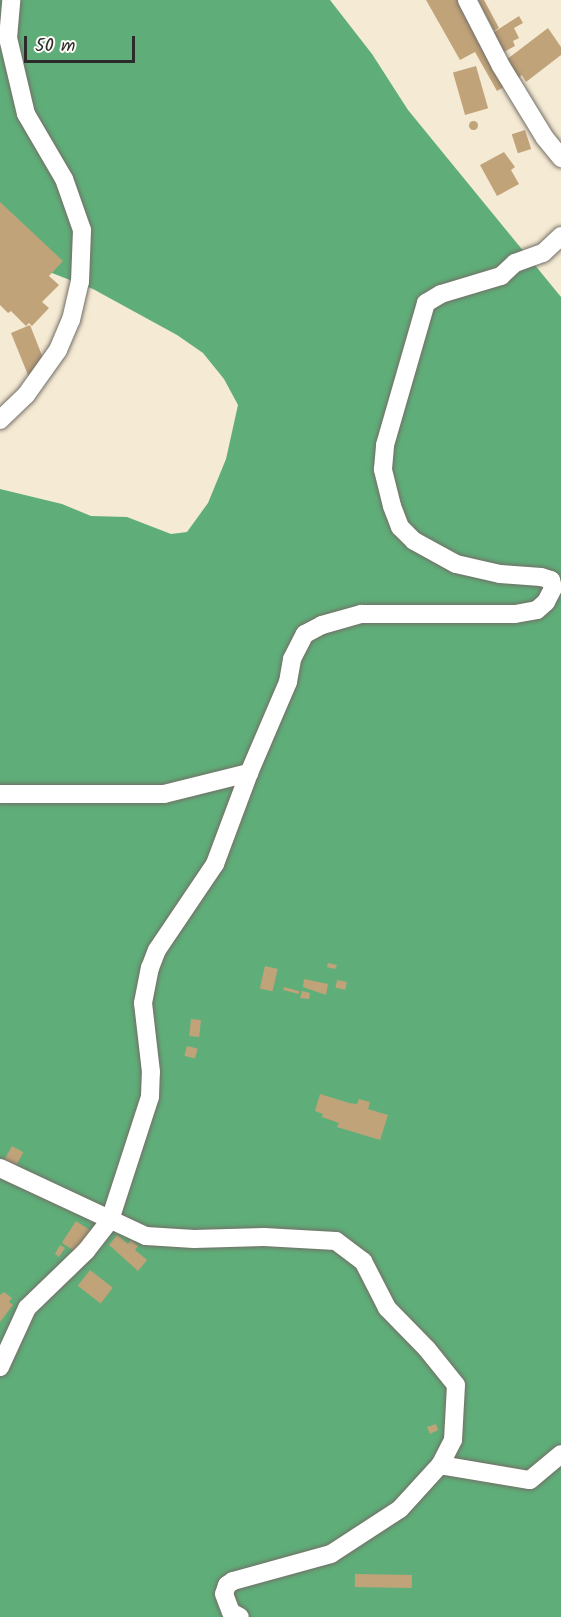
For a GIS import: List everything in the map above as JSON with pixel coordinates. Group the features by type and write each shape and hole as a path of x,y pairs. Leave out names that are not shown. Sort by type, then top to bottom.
{"street":[{"path":"0,420 26,395 58,350 71,320 80,282 82,230 64,179 26,114 8,38 11,0"},
{"path":"467,0 501,66 545,138 561,158"},
{"path":"0,1367 27,1308 86,1251 110,1220 150,1097 151,1072 143,1003 150,968 158,950 215,864 249,773 288,682 292,659 305,634 322,625 361,614 515,614 537,610 546,602 553,588 551,580 541,577 500,574 456,564 414,541 400,527 383,469 385,445 426,303 441,294 501,276 515,263 543,253 561,236"},
{"path":"0,794 164,794 249,773"},
{"path":"0,1168 146,1236 194,1239 264,1237 336,1241 363,1261 387,1308 427,1349 456,1385 453,1440 440,1465 400,1509 331,1554 233,1581 227,1585 224,1594 226,1604 240,1617"},
{"path":"440,1465 530,1480 561,1454"}],"green space":[{"path":"0,0 330,0 372,54 408,110 561,297 561,1617 0,1617 0,489 62,504 91,516 127,517 171,534 187,532 208,503 226,459 238,405 224,379 203,353 177,335 93,289 34,266 0,257"}],"building":[{"path":"426,0 459,0 504,87 497,91 475,52 460,60"},
{"path":"478,0 484,0 499,28 494,31"},
{"path":"519,16 523,23 514,28 519,38 513,41 515,46 504,52 491,34"},
{"path":"548,28 561,47 561,55 526,82 522,75 518,78 506,60"},
{"path":"476,66 488,108 465,115 453,73"},
{"path":"473,121 477,125 473,129 469,125"},
{"path":"525,130 531,149 518,153 512,134"},
{"path":"504,152 515,167 511,170 519,184 497,196 480,165"},
{"path":"0,202 63,261 49,276 59,285 42,302 49,308 32,326 29,323 26,326 11,311 8,313 0,305"},
{"path":"30,325 43,358 32,385 11,333"},
{"path":"328,963 337,965 335,969 327,967"},
{"path":"265,966 278,969 272,991 260,988"},
{"path":"304,979 328,984 326,995 303,987"},
{"path":"337,980 347,982 345,990 335,988"},
{"path":"284,987 299,991 299,994 283,990"},
{"path":"302,991 310,993 309,999 300,998"},
{"path":"191,1019 201,1020 199,1037 189,1036"},
{"path":"187,1046 198,1049 195,1059 184,1056"},
{"path":"320,1094 349,1103 357,1104 359,1099 370,1102 368,1109 388,1115 380,1140 337,1127 339,1123 322,1117 323,1114 315,1111"},
{"path":"12,1146 23,1152 15,1167 4,1161"},
{"path":"76,1221 90,1230 76,1252 62,1243"},
{"path":"117,1235 128,1244 131,1240 138,1246 135,1250 147,1260 138,1271 109,1245"},
{"path":"60,1245 65,1248 59,1257 55,1254"},
{"path":"90,1270 113,1288 101,1304 78,1286"},
{"path":"4,1292 12,1298 9,1302 13,1305 0,1322 0,1295"},
{"path":"436,1424 438,1430 430,1434 427,1427"},
{"path":"355,1574 412,1575 412,1588 355,1587"}]}
